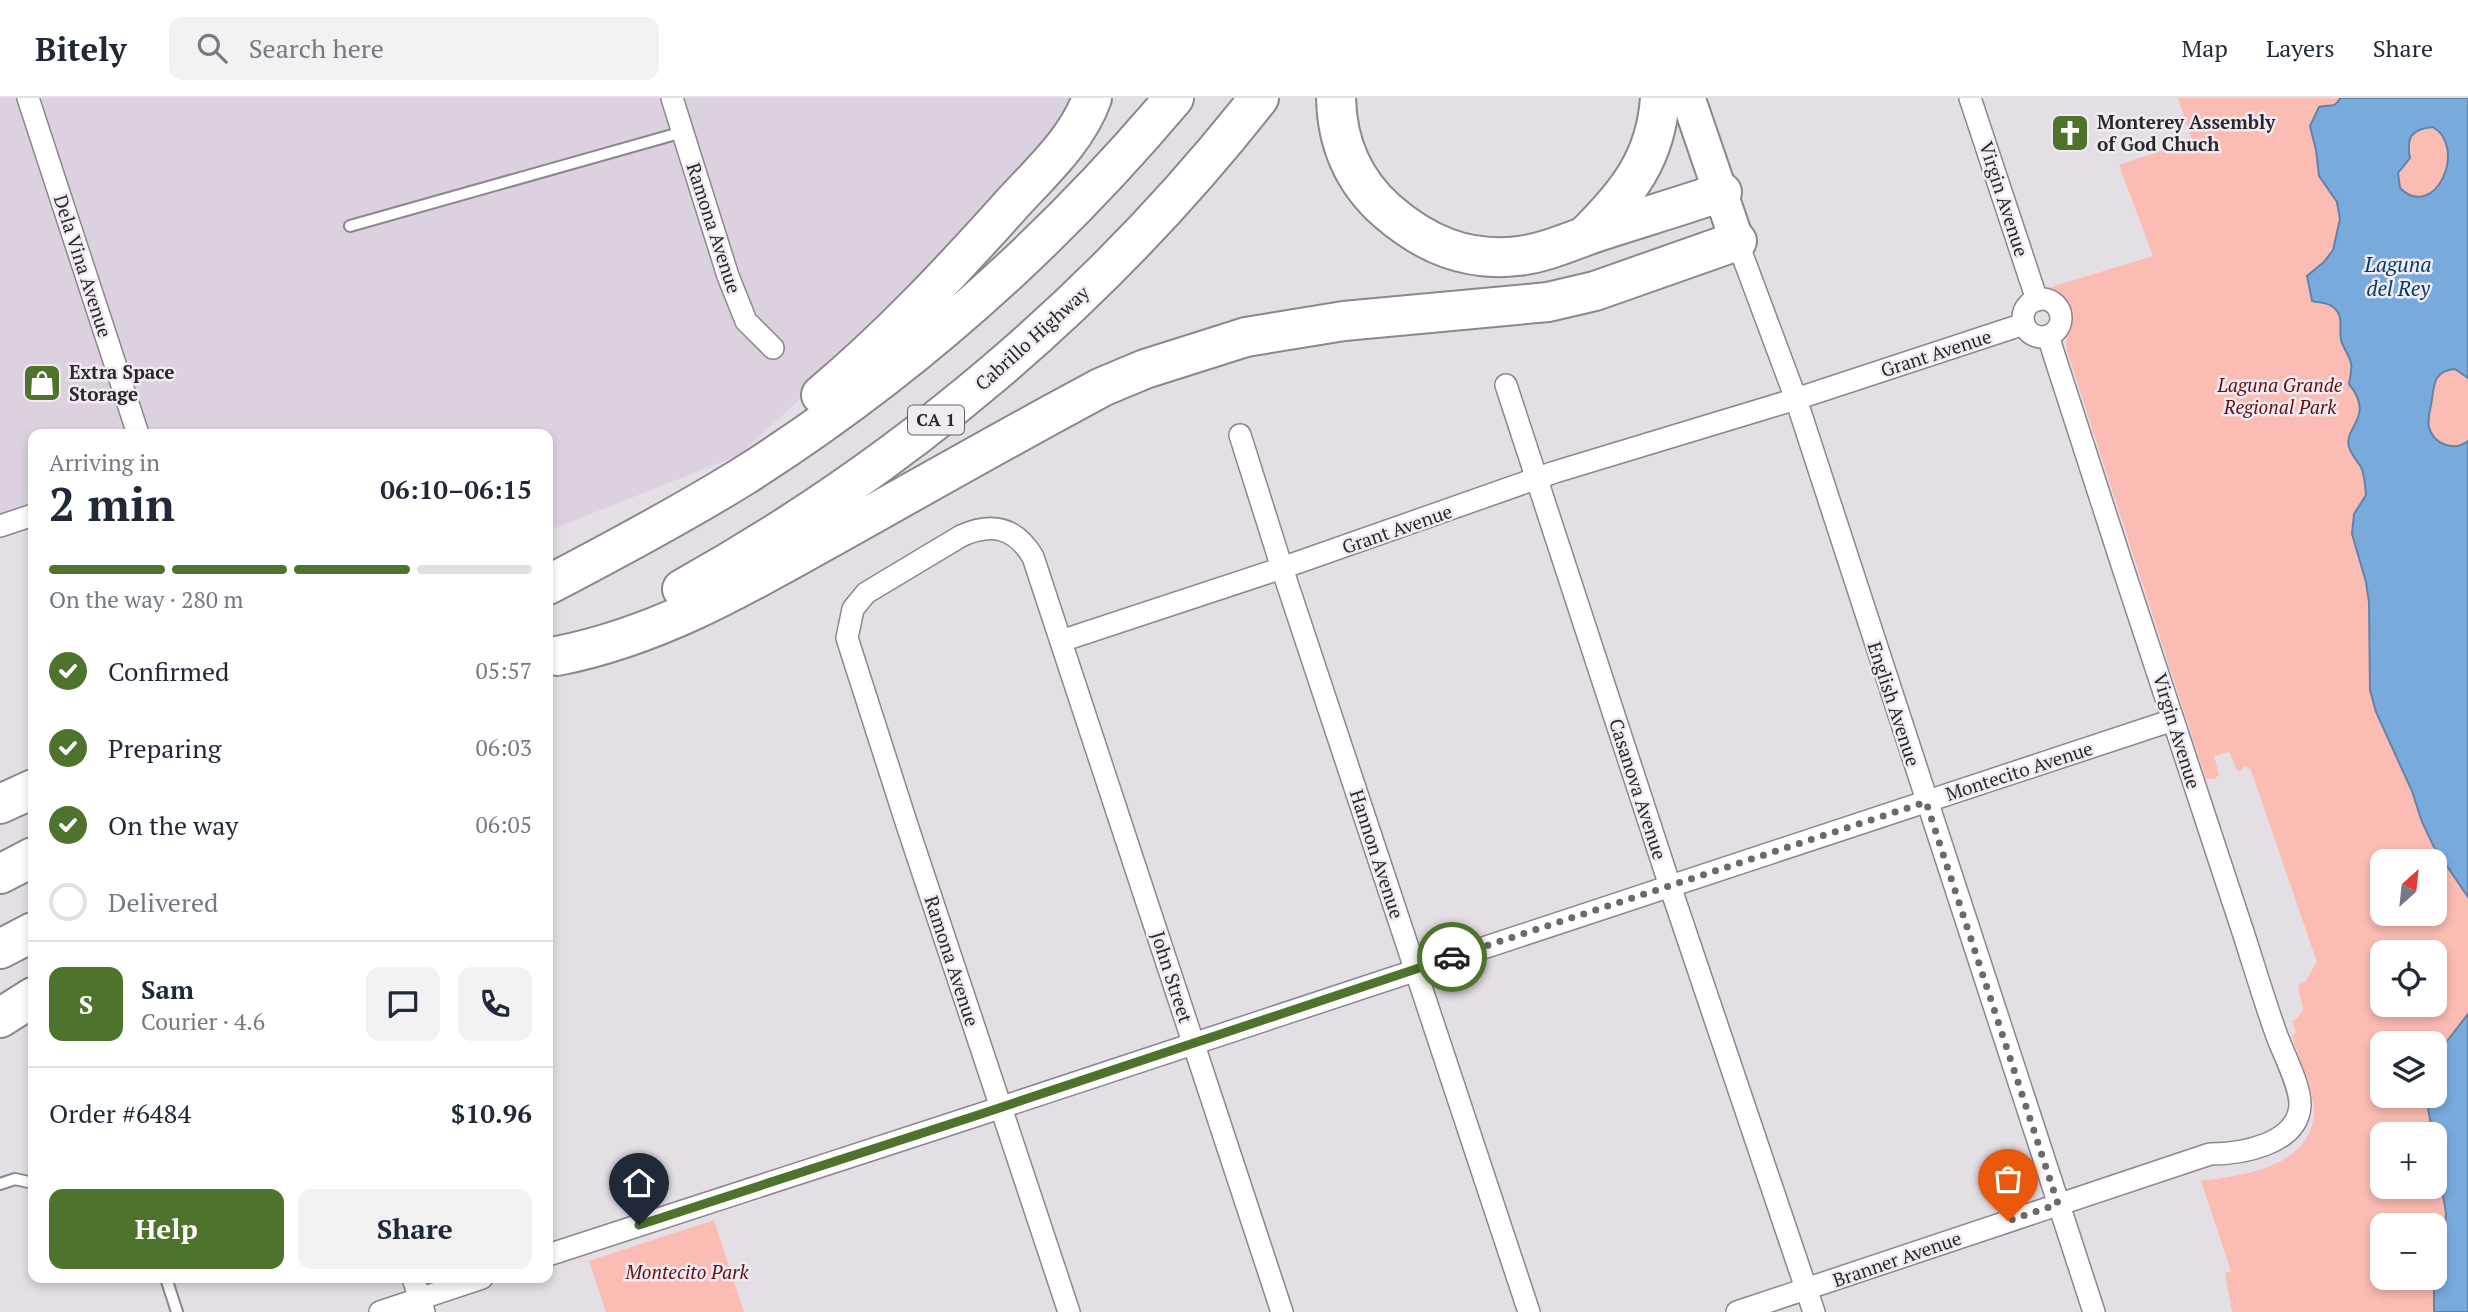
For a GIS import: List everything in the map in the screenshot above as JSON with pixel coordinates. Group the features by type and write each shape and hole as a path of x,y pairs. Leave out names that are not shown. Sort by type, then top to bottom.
{"highway":[{"path":"705,499 913,311 1063,146 1078,127 1092,98"},
{"path":"553,582 705,499 837,412 957,318 1057,226 1174,98"},
{"name":"Cabrillo Highway","path":"553,657 716,570 789,525 892,454 963,399 1040,333 1105,272 1196,175 1259,98"},
{"path":"1336,98 1341,138 1349,163 1370,196 1400,222 1433,243 1470,256 1518,256 1553,248 1722,192"},
{"path":"1586,235 1628,189 1641,168 1657,126 1660,98"},
{"path":"553,658 614,643 689,612 765,574 1066,407 1145,369 1246,337 1295,328 1548,302 1595,291 1737,241"},
{"path":"553,567 666,522"},
{"path":"0,804 28,791"},
{"path":"0,874 28,860"},
{"path":"0,949 28,935"},
{"path":"0,1018 28,1000"}],"main road":[{"name":"English Avenue","path":"1688,98 1737,241"}],"street":[{"name":"Dela Vina Avenue","path":"28,98 136,429"},
{"name":"Ramona Avenue","path":"672,98 746,321 773,348"},
{"name":"Virgin Avenue","path":"1970,98 2037,300"},
{"name":"English Avenue","path":"1737,241 1796,398 2094,1312"},
{"path":"2037,300 2050,300 2061,316 2058,328 2048,336 2036,337 2026,330 2022,318 2026,307 2037,300"},
{"name":"Grant Avenue","path":"1061,642 1589,461 2024,324"},
{"name":"Virgin Avenue","path":"2048,336 2274,1028 2299,1096 2300,1107 2292,1125"},
{"name":"Casanova Avenue","path":"1506,385 1670,886 1814,1312"},
{"name":"Hannon Avenue","path":"1240,435 1529,1312"},
{"path":"0,526 28,517"},
{"name":"Ramona Avenue","path":"1061,642 1033,557 1018,538 999,529 974,530 961,536 874,587 853,609 847,638 1069,1312"},
{"name":"John Street","path":"1061,642 1282,1312"},
{"name":"Montecito Avenue","path":"553,1253 2173,720"},
{"name":"Branner Avenue","path":"1737,1312 2210,1154 2236,1154 2272,1142 2292,1125"},
{"path":"415,1283 422,1305"},
{"path":"380,1312 422,1305 471,1283"}],"lane":[{"path":"350,226 683,132"},
{"path":"0,1184 15,1179 28,1182"},
{"path":"168,1283 177,1312"}],"shaded area":[{"path":"0,98 1114,98 949,253 835,367 739,455 553,529 553,429 28,429 28,517 0,526"}],"green space":[{"name":"Laguna Grande Regional Park","path":"2178,98 2468,98 2468,1312 2232,1312 2225,1273 2231,1271 2201,1181 2235,1176 2271,1166 2300,1147 2309,1132 2314,1105 2292,1036 2296,1032 2292,1021 2303,1010 2298,985 2305,982 2317,962 2251,770 2245,766 2240,771 2237,770 2229,752 2214,756 2219,775 2214,779 2206,779 2067,351 2067,311 2048,288 2153,256 2119,165 2192,140"},
{"name":"Montecito Park","path":"714,1220 744,1312 606,1312 589,1261"}],"water":[{"name":"Laguna del Rey","path":"2340,98 2468,98 2468,378 2455,369 2439,375 2428,420 2431,433 2439,442 2457,446 2468,441 2468,897 2447,866 2447,849 2435,849 2422,822 2412,791 2376,712 2370,690 2369,602 2352,534 2354,514 2366,495 2365,481 2348,440 2360,405 2349,384 2351,365 2342,343 2339,315 2331,305 2312,301 2307,276 2324,262 2333,250 2340,219 2337,202 2319,176 2310,126 2319,107 2334,105","holes":["2433,127 2443,137 2448,150 2443,178 2435,189 2425,196 2413,196 2400,188 2398,173 2410,158 2409,145 2415,132"]},
{"path":"2468,1014 2468,1312 2434,1312 2434,1290 2447,1290 2447,1213 2444,1199 2447,1199 2447,1122 2430,1122 2428,1108 2447,1108 2447,1041"}],"way so far":[{"path":"1452,957 1926,802 2058,1204 2008,1221"}],"place":[{"name":"Monterey Assembly of God Chuch","path":"2070,133"},
{"name":"Extra Space Storage","path":"42,383"}],"route":[{"path":"639,1225 1452,957"}]}
